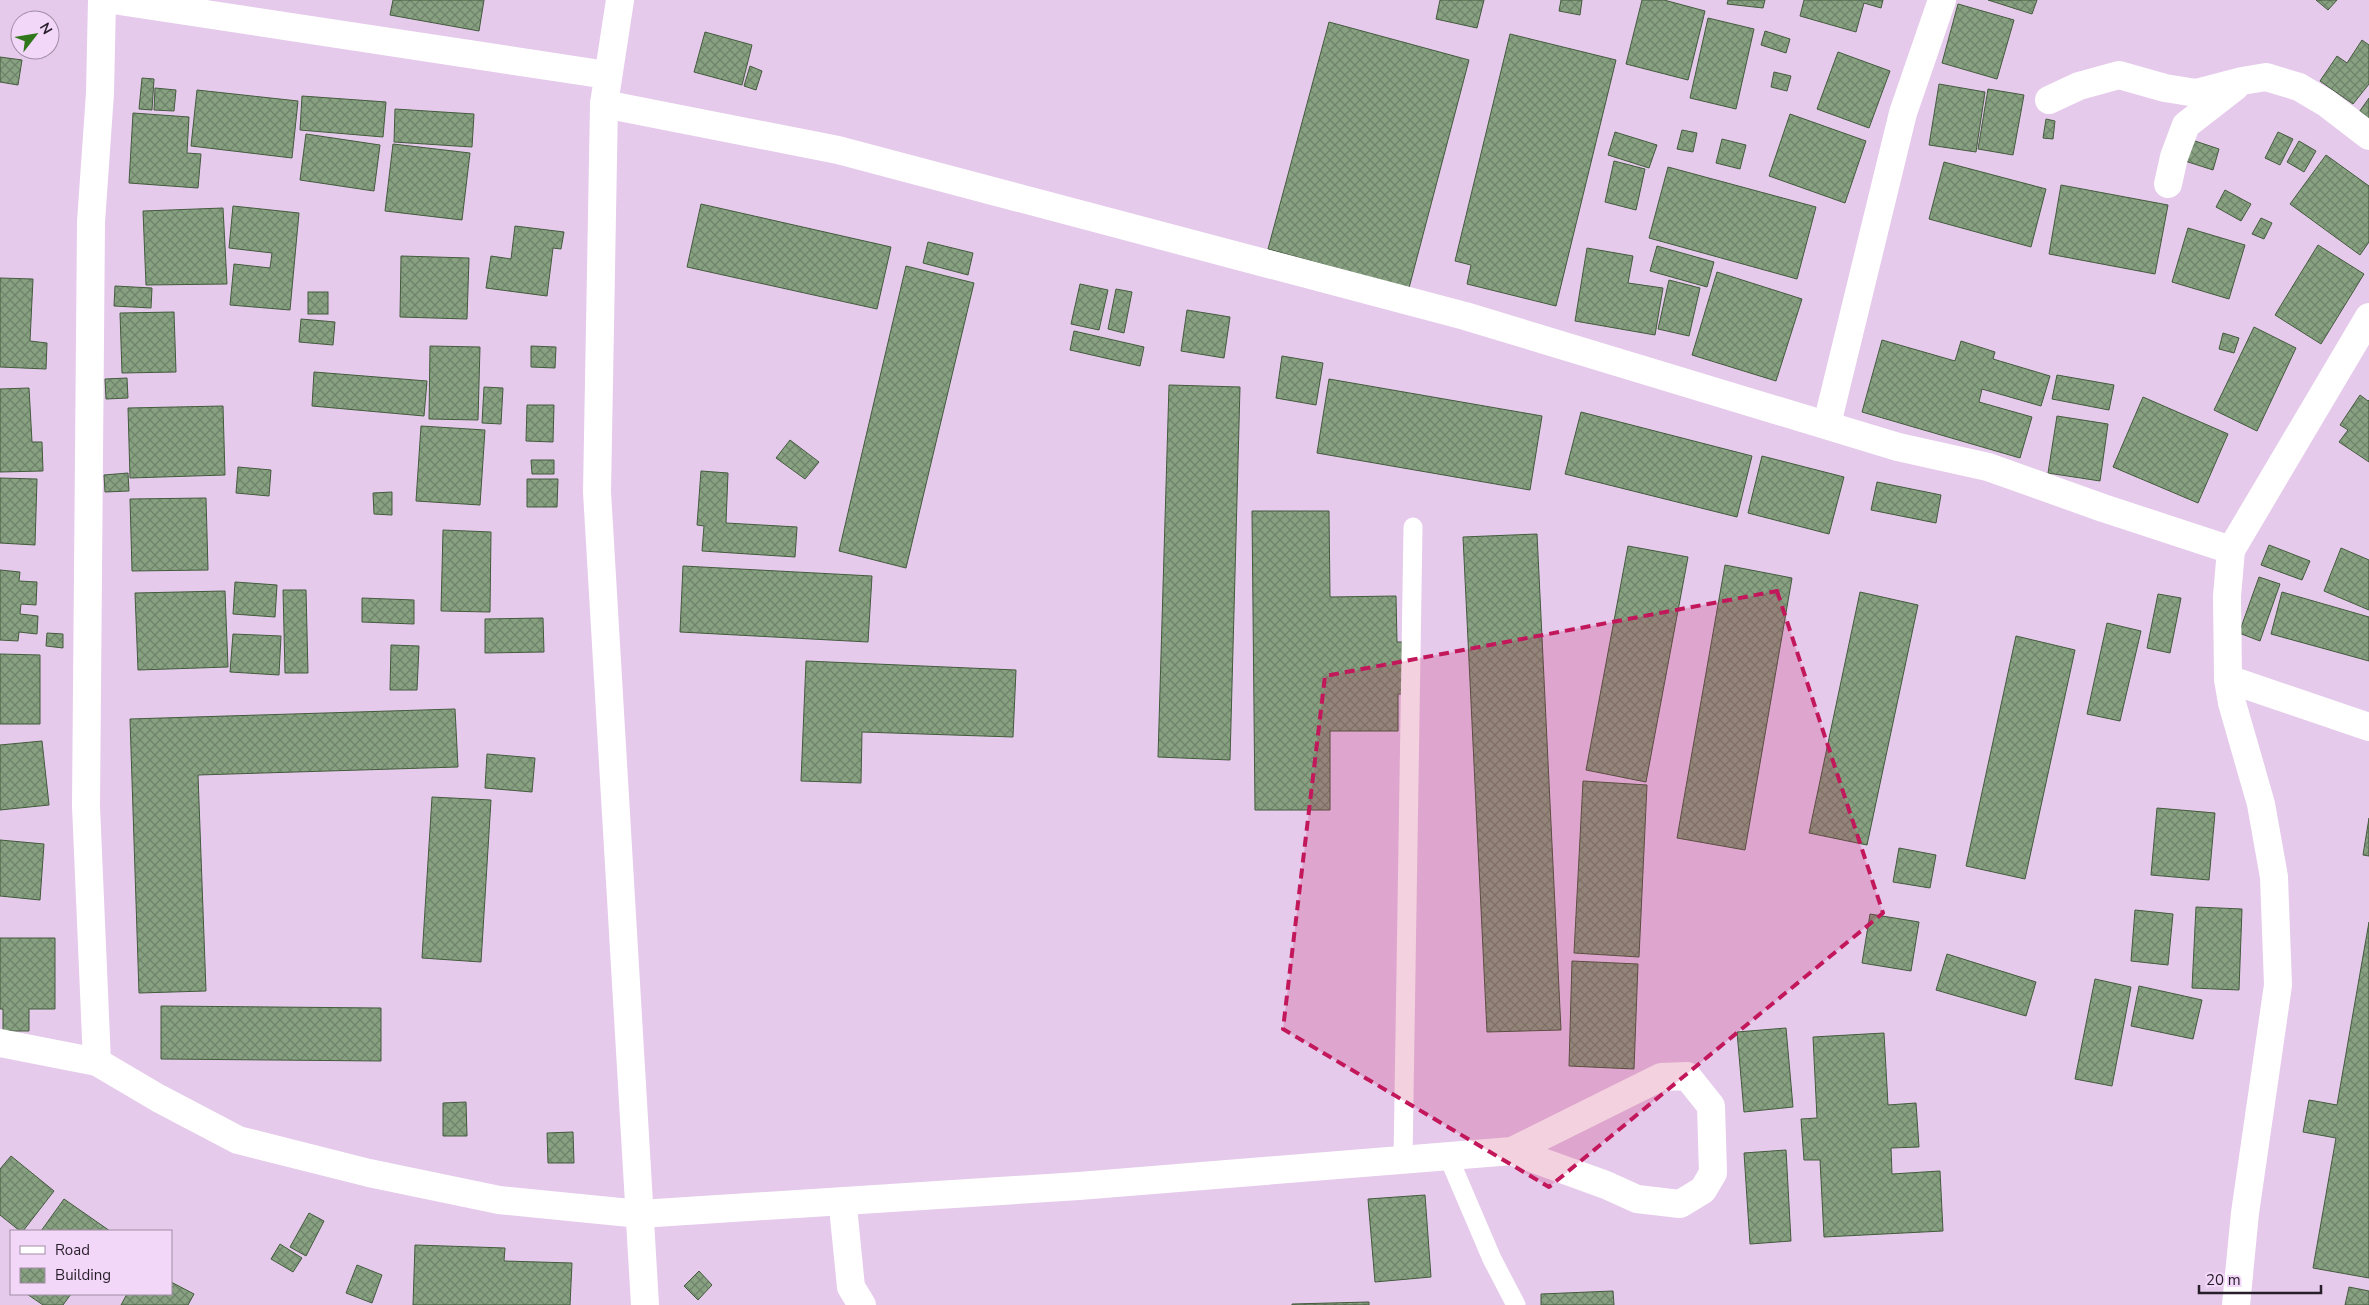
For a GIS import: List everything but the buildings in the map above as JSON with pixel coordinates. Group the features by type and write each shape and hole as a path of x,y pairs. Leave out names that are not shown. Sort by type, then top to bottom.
{"street":[{"path":"97,1062 86,806 91,222 100,93 102,0"},
{"path":"112,0 608,75"},
{"path":"620,0 604,104 597,492 645,1305"},
{"path":"1827,424 1903,113 1942,0"},
{"path":"2049,100 2079,86 2119,75 2165,88 2196,93 2266,77 2299,87 2326,103 2369,136"},
{"path":"2168,184 2174,157 2186,125 2242,81"},
{"path":"604,104 838,150 1465,316 1898,447 1988,467 2103,508 2231,550"},
{"path":"2236,1305 2245,1213 2278,985 2274,877 2261,804 2232,703 2228,679 2227,596 2231,550 2369,317"},
{"path":"2228,679 2369,728"},
{"path":"0,1044 97,1062 158,1098 238,1140 369,1173 499,1200 640,1214 1079,1186 1512,1151 1661,1077 1687,1076 1711,1106 1713,1173 1703,1190 1680,1204 1637,1199 1606,1185 1512,1151"},
{"path":"843,1207 851,1287 862,1305"}],"lane":[{"path":"1403,1160 1413,527"},
{"path":"1448,1156 1492,1259 1516,1305"}],"highlighted area":[{"path":"1777,591 1883,913 1549,1187 1283,1029 1325,676"}]}
